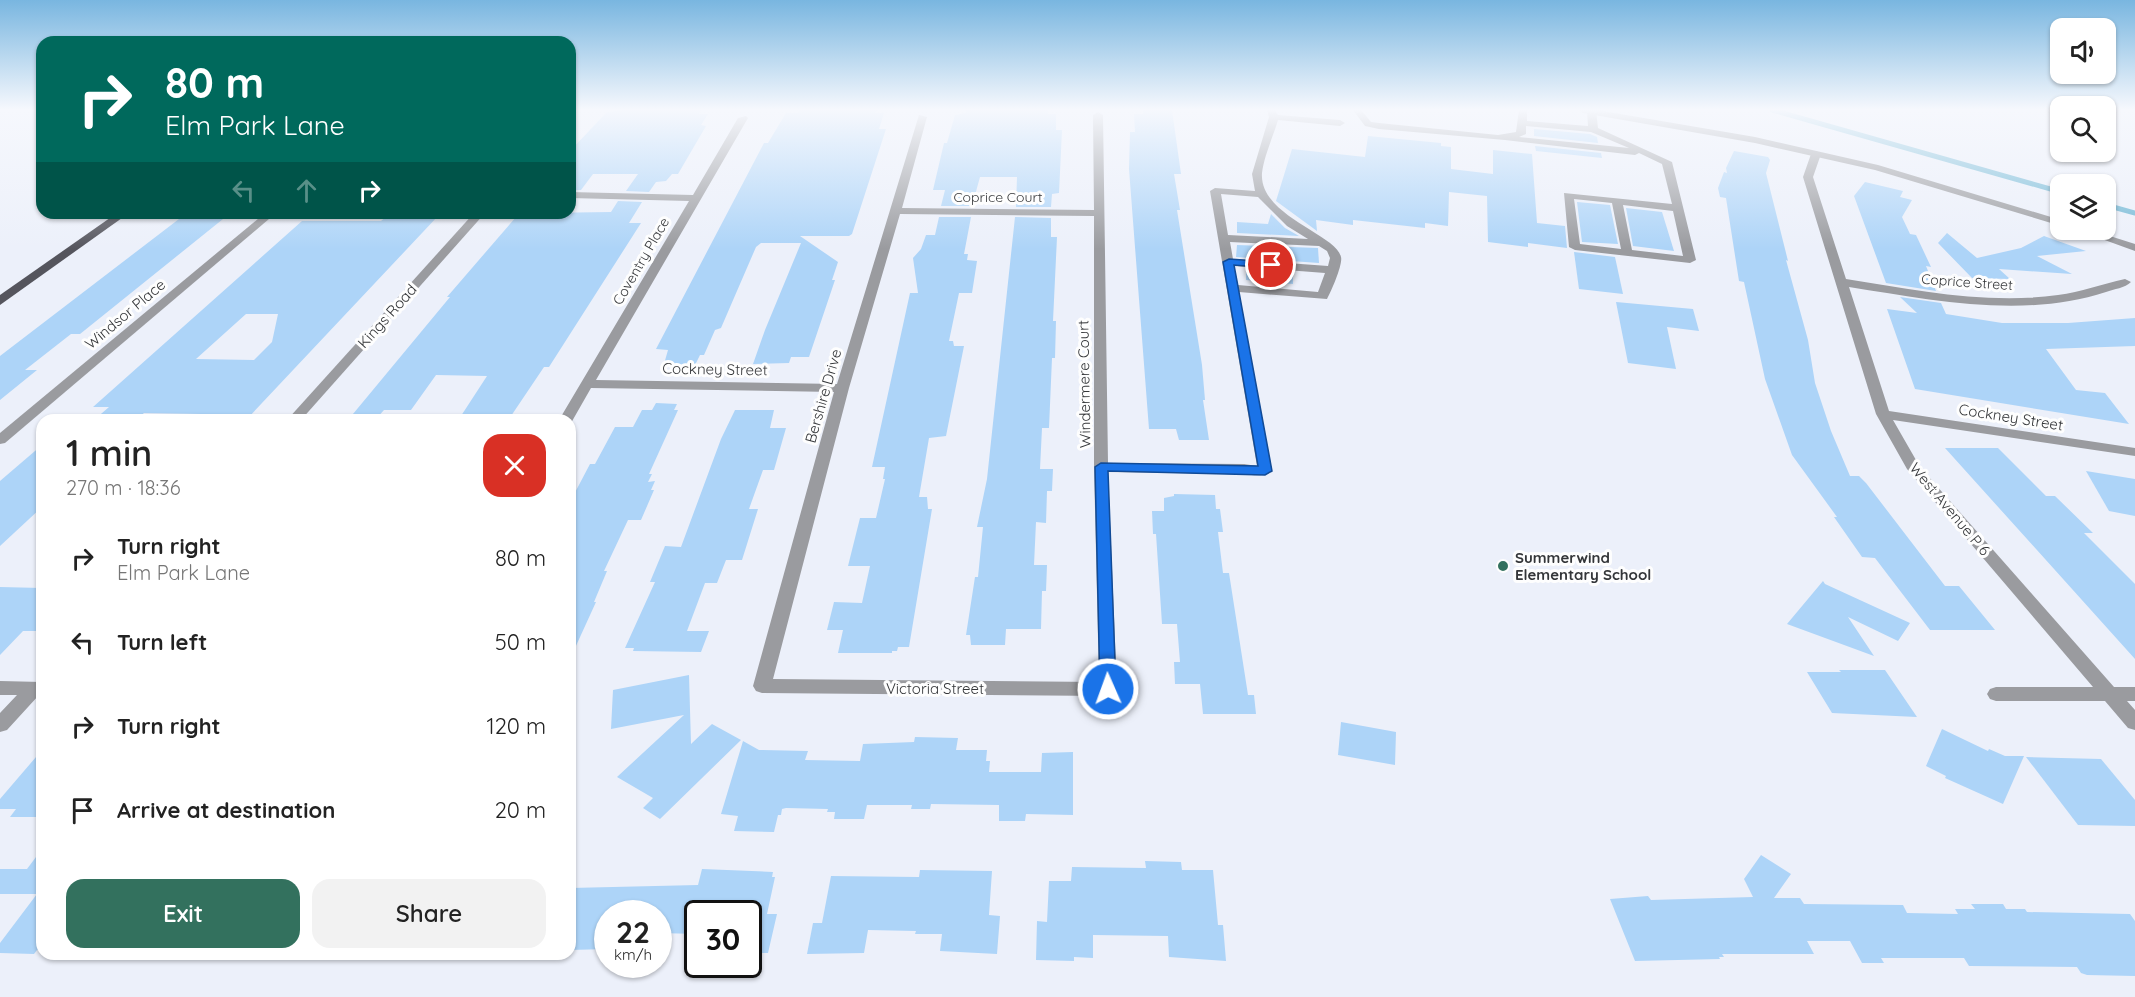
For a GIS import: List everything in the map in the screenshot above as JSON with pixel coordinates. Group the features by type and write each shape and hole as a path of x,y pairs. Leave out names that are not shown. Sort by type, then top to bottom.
{"main road":[{"path":"0,301 116,219"}],"street":[{"name":"Coventry Place","path":"570,414 720,157"},
{"name":"Bershire Drive","path":"762,686 842,388 911,157"},
{"name":"Windermere Court","path":"1098,157 1101,467 1108,689"},
{"path":"1234,288 1323,296 1334,270 1336,258 1331,249 1291,224 1261,194 1257,174 1262,157"},
{"path":"1657,157 1667,162 1678,208 1690,260 1575,247 1568,195 1678,208"},
{"name":"West Avenue P 6","path":"1815,157 1808,177 1841,282 1883,414 1914,469 2135,723"},
{"path":"1830,157 1939,184 2050,219"},
{"path":"1101,467 1265,471 1215,191 1261,194"},
{"path":"576,195 695,198"},
{"path":"1617,201 1628,253"},
{"name":"Coprice Court","path":"896,211 1099,213"},
{"name":"Windsor Place","path":"0,441 264,219"},
{"name":"Kings Road","path":"299,414 475,219"},
{"path":"1224,238 1322,243"},
{"path":"2111,240 2135,248"},
{"path":"1229,262 1334,270"},
{"name":"Coprice Street","path":"1841,282 1992,301 2075,297 2099,292 2125,282"},
{"name":"Cockney Street","path":"587,384 842,388"},
{"name":"Cockney Street","path":"1883,414 2135,452"},
{"name":"Victoria Street","path":"762,686 1108,689"},
{"path":"0,688 36,688"},
{"path":"0,725 36,690"},
{"path":"1996,694 2135,694"}],"building":[{"path":"576,157 688,157 678,174 672,174 666,181 656,182 649,192 626,191 638,174 593,174 581,190 576,190"},
{"path":"757,157 877,157 852,234 849,236 800,236 838,262 832,280 835,280 809,357 791,357 789,363 753,364 801,243 761,243 756,247 721,328 715,330 704,355 700,355 695,365 664,364 668,350 656,349"},
{"path":"941,157 1061,157 1059,193 1052,194 1051,207 1016,207 1017,177 980,177 972,206 941,206 945,190 933,190"},
{"path":"1129,157 1179,157 1181,174 1174,174 1180,210 1177,210 1202,365 1205,400 1203,400 1209,440 1179,440 1176,429 1149,429"},
{"path":"1290,157 1451,157 1451,169 1493,174 1493,157 1532,157 1537,223 1565,226 1567,248 1528,243 1528,247 1488,242 1487,196 1449,192 1448,226 1425,223 1425,228 1353,220 1353,225 1316,220 1317,231 1276,201"},
{"path":"1731,157 1765,157 1770,160 1766,173 1788,261 1786,260 1808,340 1815,383 1831,431 1850,476 1859,476 1866,483 1945,586 1959,586 1995,630 1930,630 1875,558 1862,557 1834,517 1837,517 1792,455 1765,379 1744,282 1739,281 1726,198 1720,197 1718,188 1724,172 1727,173 1726,168"},
{"path":"1865,182 1903,191 1900,197 1912,200 1902,217 1910,234 1916,235 1931,267 1926,266 1936,291 1886,283 1854,196"},
{"path":"618,201 642,202 629,223 641,223 549,367 544,367 512,414 462,414 487,376 436,375 411,410 384,410 380,414 353,414 450,297 447,297 514,219 576,219 576,212 611,212"},
{"path":"1577,202 1610,205 1618,244 1582,242"},
{"path":"1626,208 1662,212 1674,251 1633,246"},
{"path":"1271,214 1285,228 1299,236 1237,233 1237,222 1268,224"},
{"path":"939,217 971,217 964,254 968,254 967,260 977,261 972,293 959,293 949,341 953,341 954,346 964,346 946,436 929,438 919,497 927,497 928,509 932,509 909,647 898,647 897,651 892,651 892,653 838,653 843,630 827,630 834,602 862,603 870,566 848,566 860,518 876,518 885,479 883,479 885,467 872,467 910,293 918,293 913,258 921,249 926,235 935,235"},
{"path":"1015,217 1051,218 1051,237 1057,237 1053,321 1056,321 1055,358 1052,358 1049,428 1042,428 1040,469 1053,469 1052,491 1047,491 1046,523 1036,522 1034,565 1047,565 1046,591 1042,591 1041,629 1006,629 1005,645 971,645 970,635 966,635 975,577 978,577 983,527 977,527 987,479"},
{"path":"179,219 223,219 80,334 71,334 25,370 37,370 0,400 0,356"},
{"path":"384,219 435,219 252,414 101,414 109,407 93,407 302,221 381,221","holes":["246,314 278,314 272,342 254,360 196,359"]},
{"path":"1947,233 1977,258 2021,248 2044,236 2086,251 2037,256 2072,274 1999,269 2010,279 1972,278 1938,243"},
{"path":"1237,245 1318,248 1319,263 1236,257"},
{"path":"1574,252 1615,257 1623,294 1579,289"},
{"path":"1246,269 1293,273 1293,284 1246,280"},
{"path":"1900,297 1941,303 1946,314 2002,323 2068,323 2135,318 2135,346 2046,349 2076,390 2105,393 2129,424 1915,389 1887,309 1917,313"},
{"path":"1616,302 1693,309 1699,331 1667,327 1676,369 1628,363"},
{"path":"656,403 677,404 674,410 678,410 649,474 652,474 648,482 655,481 651,490 654,490 641,520 628,520 604,571 607,571 594,602 596,602 576,646 576,491 590,464 595,464 615,427 633,427 642,410 652,410"},
{"path":"735,410 774,410 770,428 786,428 774,470 763,470 749,509 758,509 742,560 726,560 717,583 705,583 687,631 709,631 701,652 633,651 634,648 625,648 655,582 650,582 665,546 681,547 721,439"},
{"path":"1945,448 1998,448 2046,496 2055,496 2093,533 2084,533 2135,584 2135,659"},
{"path":"36,450 36,513 0,546 0,481"},
{"path":"2086,471 2135,479 2135,516 2109,511"},
{"path":"1174,494 1215,495 1216,509 1220,509 1223,532 1218,532 1223,573 1229,573 1248,695 1254,695 1256,714 1203,714 1200,684 1175,684 1174,662 1180,662 1177,624 1162,624 1156,534 1153,534 1152,511 1164,511 1164,498 1174,496"},
{"path":"1823,581 1825,584 1910,623 1898,641 1848,617 1874,656 1787,624"},
{"path":"0,587 36,588 36,631 23,631 0,655"},
{"path":"1839,670 1885,670 1917,717 1832,713 1807,672 1841,672"},
{"path":"689,675 691,744 712,724 741,740 660,819 643,808 653,798 617,777 684,715 611,729 613,690"},
{"path":"1341,722 1396,732 1395,765 1338,755"},
{"path":"1942,729 1988,751 1989,749 2005,756 2024,756 2003,804 1945,778 1946,776 1926,766"},
{"path":"915,737 958,738 956,750 987,750 986,761 990,761 989,772 1041,772 1042,753 1073,752 1073,815 1026,814 1025,821 999,821 999,805 931,804 930,809 911,809 912,805 867,805 864,819 834,819 835,812 827,812 828,809 786,808 782,809 781,815 778,815 774,832 734,831 738,816 721,814 743,741 759,750 808,751 805,760 860,761 863,744 914,742"},
{"path":"36,757 36,817 10,817 16,809 0,809 0,799"},
{"path":"2026,757 2101,759 2135,800 2135,826 2078,825"},
{"path":"1761,855 1791,874 1774,898 1800,898 1804,904 1903,905 1907,913 1958,914 1955,909 1975,909 1971,904 2003,904 2006,909 2025,909 2027,912 2130,914 2135,921 2135,976 2087,975 2081,973 2077,967 1969,966 1964,958 1881,958 1884,963 1862,963 1850,941 1807,941 1814,954 1722,954 1724,957 1719,957 1720,959 1635,961 1610,899 1648,896 1651,900 1753,897 1744,879"},
{"path":"36,857 36,894 0,894 0,869 27,869"},
{"path":"1145,861 1181,862 1182,870 1213,870 1218,925 1223,925 1226,961 1169,957 1168,936 1093,935 1093,958 1074,957 1074,961 1036,960 1037,921 1047,922 1049,881 1071,881 1072,867 1146,868"},
{"path":"702,869 773,872 772,877 775,877 767,914 777,914 768,953 762,953 762,900 684,900 684,934 672,933 672,900 594,900 594,949 576,950 576,888 698,885"},
{"path":"920,870 992,871 989,915 1000,916 997,954 940,951 942,934 868,930 864,953 807,954 813,923 822,923 831,876 919,877"},
{"path":"36,895 36,951 34,954 0,953 0,943"}],"waterway":[{"path":"1936,157 2050,189"},
{"path":"2116,208 2135,213"}],"place":[{"name":"Summerwind Elementary School","path":"1503,566"}],"route":[{"path":"1108,689 1101,467 1265,471 1229,262 1271,265"}]}
